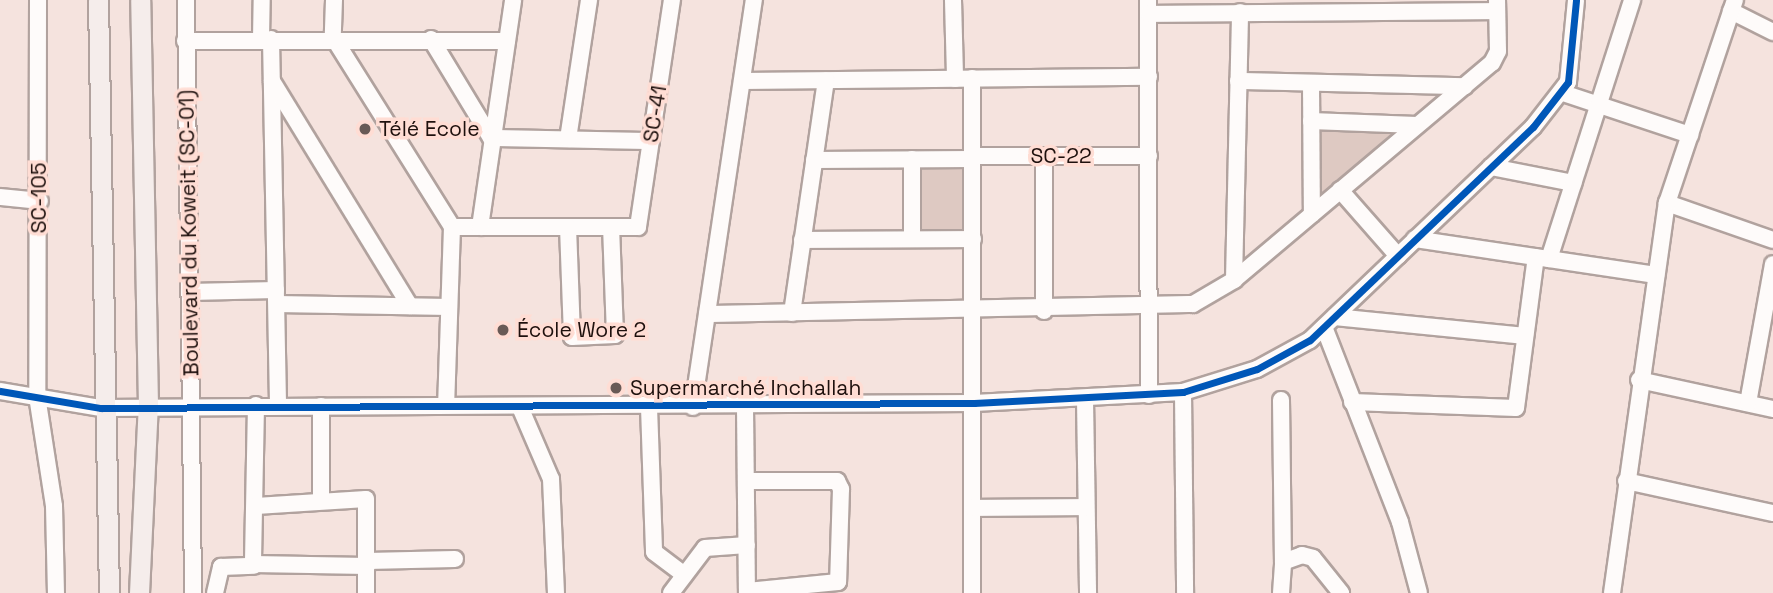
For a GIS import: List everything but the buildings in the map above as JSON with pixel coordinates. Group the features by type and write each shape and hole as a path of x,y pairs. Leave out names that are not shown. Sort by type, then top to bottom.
{"main road":[{"path":"98,0 101,408 109,593"},
{"path":"139,593 148,405 140,0"}],"street":[{"name":"SC-105","path":"38,0 40,201 37,396 54,506 56,593"},
{"name":"Boulevard du Koweit (SC-01)","path":"186,0 193,593"},
{"path":"262,0 272,81 278,406"},
{"path":"334,0 333,37 452,227 446,405"},
{"path":"480,227 513,0"},
{"path":"568,139 589,0"},
{"name":"SC-41","path":"611,227 638,227 672,0"},
{"path":"693,407 754,0"},
{"path":"953,0 955,79"},
{"path":"0,391 101,408 148,405 745,407 974,404 1184,392 1284,357 1330,322 1491,167 1563,93 1576,0"},
{"path":"1352,402 1516,408 1525,337 1542,258 1573,183 1632,0"},
{"path":"1612,593 1639,380 1667,203 1733,5 1773,32"},
{"path":"707,314 1149,309 1193,304 1234,280 1496,58 1497,6 1334,7 1240,12 1149,7 1149,76 1149,156 1149,309 1149,395"},
{"path":"1234,280 1240,12"},
{"path":"185,41 333,37 507,40"},
{"path":"431,39 491,138"},
{"path":"742,81 1149,76"},
{"path":"972,78 972,593"},
{"path":"792,313 826,80"},
{"path":"272,81 410,306"},
{"path":"1238,81 1465,86"},
{"path":"1311,83 1312,214"},
{"path":"1563,93 1690,135"},
{"path":"1311,121 1417,125"},
{"path":"491,138 651,141"},
{"path":"1044,156 1044,311"},
{"name":"SC-22","path":"814,160 1149,156"},
{"path":"912,159 912,239"},
{"path":"1491,167 1573,183"},
{"path":"1340,190 1398,256"},
{"path":"0,197 40,201"},
{"path":"1667,203 1773,240"},
{"path":"452,227 480,227 568,227 611,227 615,335 572,337 568,227"},
{"path":"802,240 973,239"},
{"path":"1415,239 1656,275"},
{"path":"1748,403 1768,308 1773,264"},
{"path":"190,292 410,306 449,306"},
{"path":"1330,322 1525,337"},
{"path":"1330,322 1352,402 1400,522 1419,593"},
{"path":"1639,380 1773,409"},
{"path":"1184,392 1185,593"},
{"path":"1085,398 1088,593"},
{"path":"1281,400 1281,593"},
{"path":"254,566 256,405"},
{"path":"321,405 321,500"},
{"path":"520,407 551,479 555,593"},
{"path":"649,407 654,552 684,575"},
{"path":"745,407 747,592 838,582 841,489 837,481 746,481"},
{"path":"1626,481 1773,513"},
{"path":"256,506 366,499 366,593"},
{"path":"973,508 1085,507"},
{"path":"671,593 709,545 747,545"},
{"path":"1283,562 1313,558 1341,593"},
{"path":"215,593 221,567 455,559"}],"shaded area":[{"path":"1400,126 1317,199 1319,127"},
{"path":"912,164 971,164 969,234 910,234"}],"cycle path":[{"path":"0,391 101,408 974,403 1183,392 1257,369 1310,340 1533,127 1568,82 1576,0"}],"place":[{"name":"Télé Ecole","path":"365,129"},
{"name":"École Wore 2","path":"503,330"},
{"name":"Supermarché Inchallah","path":"616,388"}]}
